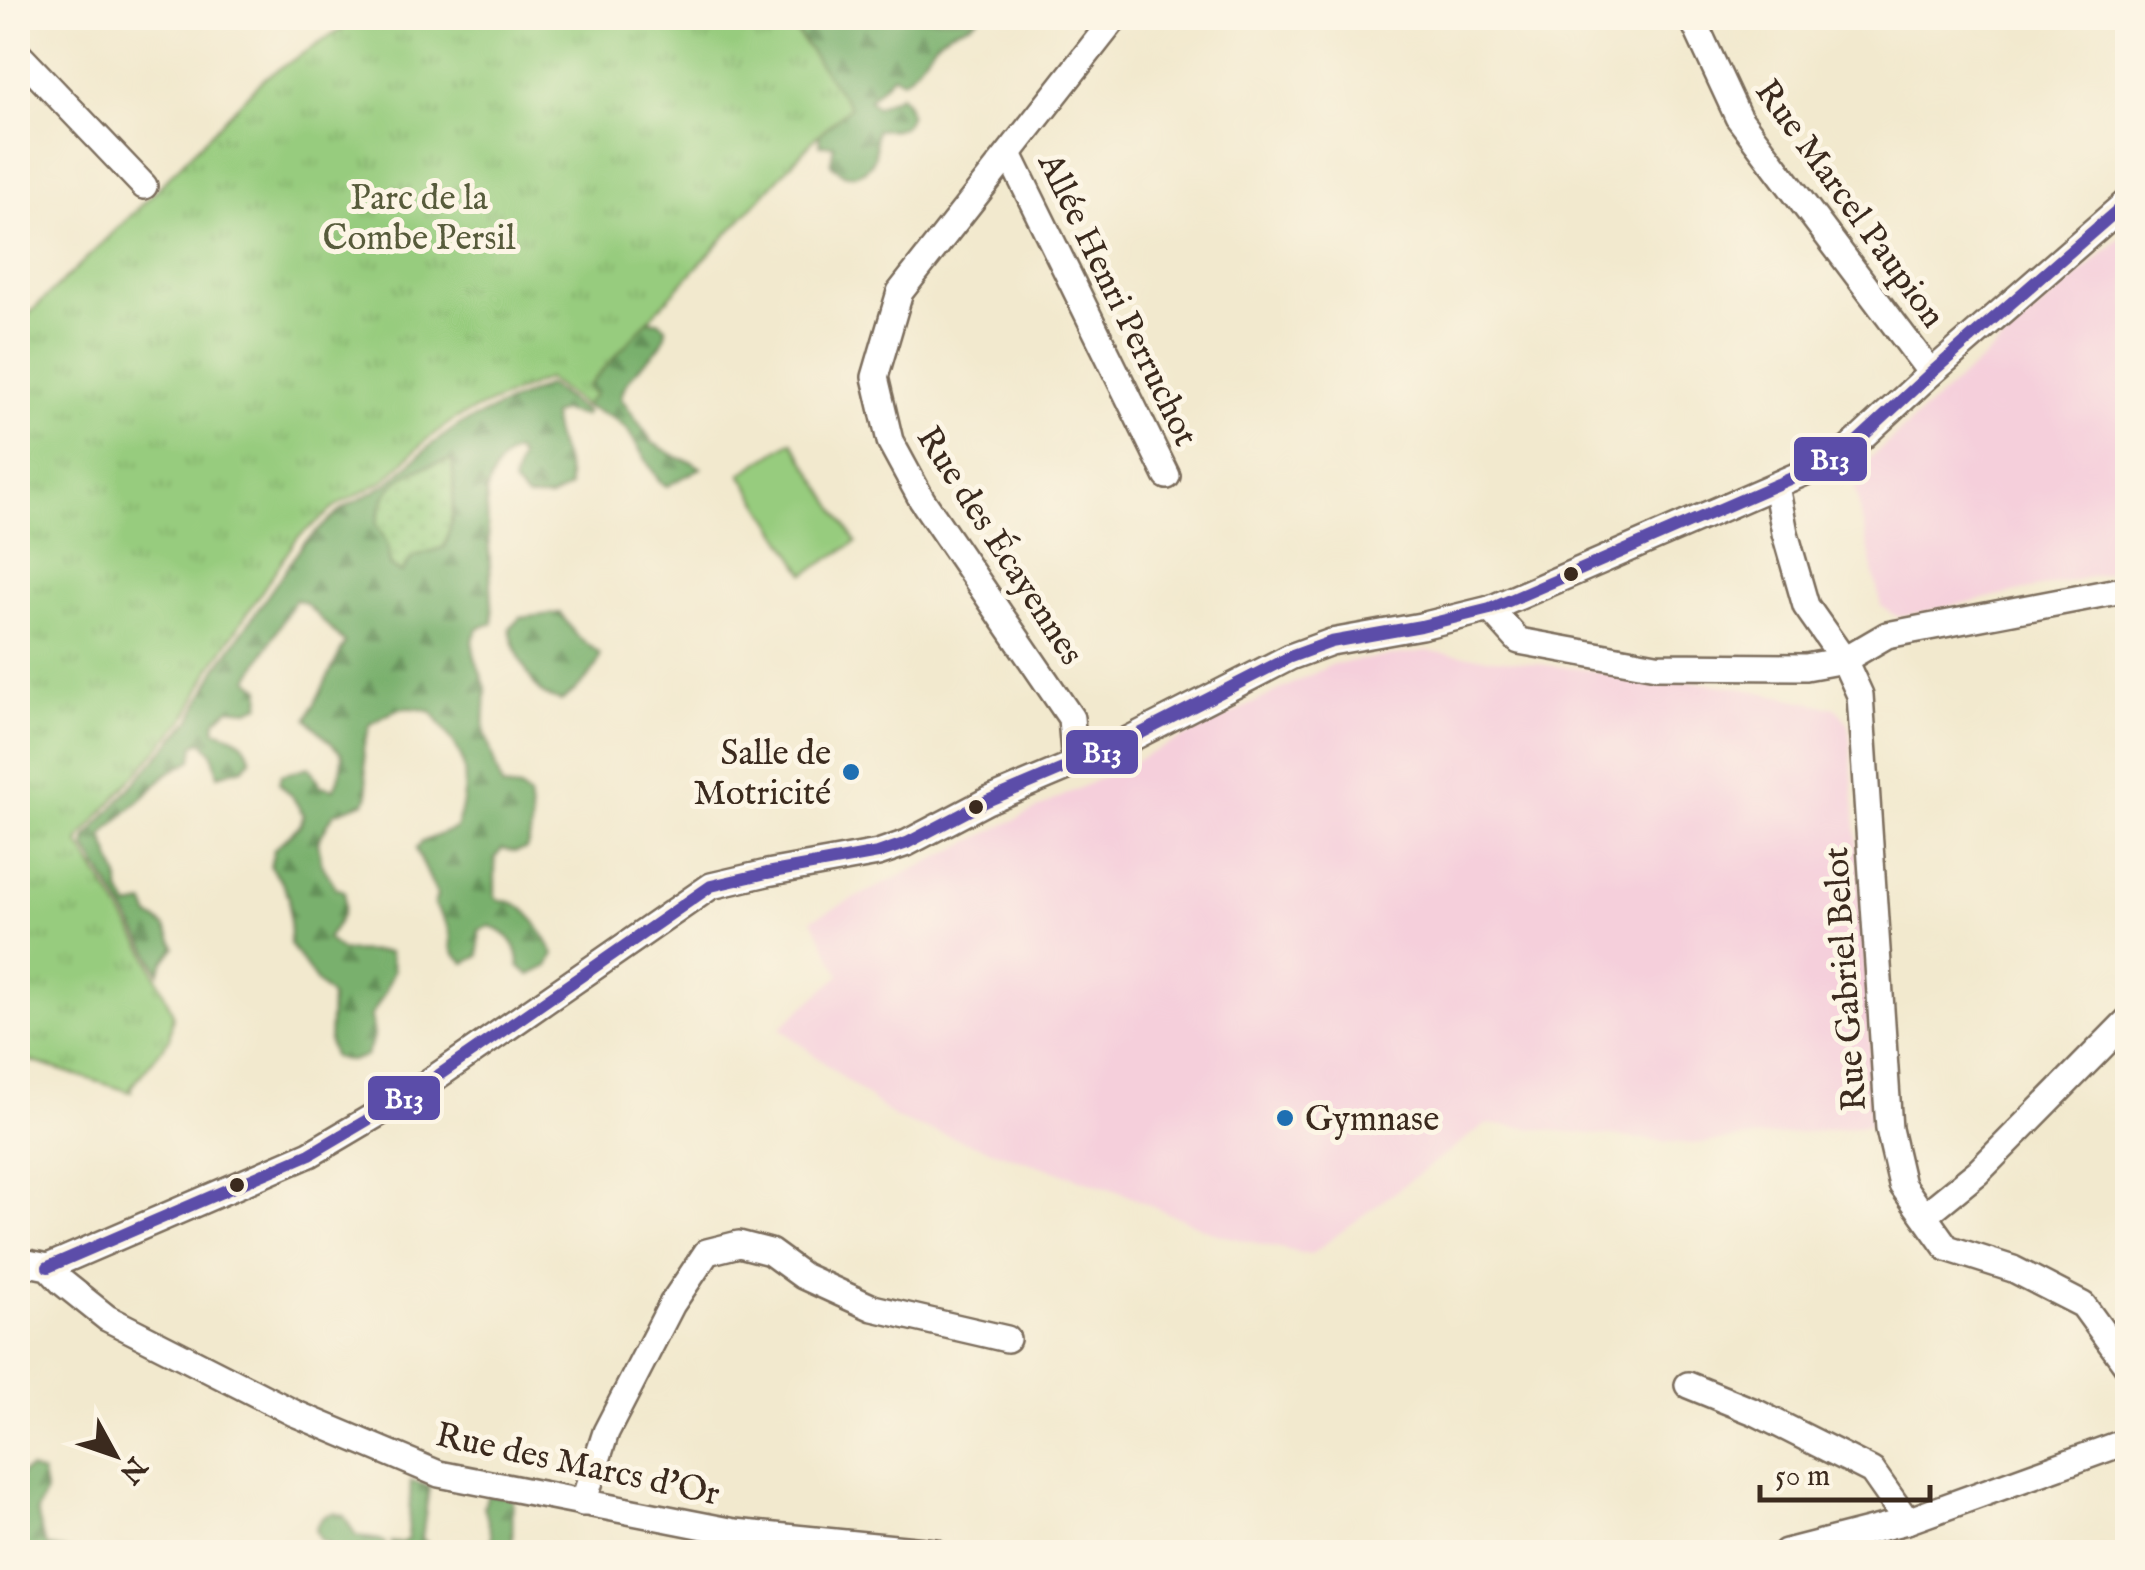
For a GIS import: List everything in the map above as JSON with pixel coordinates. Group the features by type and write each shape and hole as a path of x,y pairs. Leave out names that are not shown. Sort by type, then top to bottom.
{"street":[{"name":"Rue des Écayennes","path":"1075,765 1071,718 922,500 890,441 875,377 900,292 1115,18"},
{"name":"Rue Marcel Paupion","path":"1692,18 1738,118 1931,373"},
{"path":"18,54 144,186"},
{"name":"Allée Henri Perruchot","path":"1009,154 1167,476"},
{"path":"18,1261 48,1267 310,1154 413,1092 711,886 878,853 906,843 988,800 1075,765 1290,657 1331,642 1490,609 1817,467 1849,449 2128,200"},
{"name":"Rue Gabriel Belot","path":"1776,486 1806,606 1844,660 1860,695 1889,1129 1902,1185 1947,1248 2013,1268 2083,1305 2128,1367"},
{"path":"1490,609 1520,641 1656,666 1806,667 1844,660 1888,634 2128,589"},
{"path":"1925,1215 1978,1172 2128,1020"},
{"path":"584,1503 606,1432 672,1304 707,1252 739,1244 770,1252 803,1276 873,1308 1008,1339"},
{"name":"Rue des Marcs d'Or","path":"48,1267 107,1318 294,1413 439,1474 735,1532 936,1552"},
{"path":"1688,1386 1756,1413 1872,1472 1908,1521"},
{"path":"1786,1552 1908,1521 2128,1441"}],"shaded area":[{"path":"2127,232 2127,569 1898,617 1881,606 1852,474"},
{"path":"1426,651 1737,687 1836,708 1849,724 1876,1125 1692,1144 1486,1124 1310,1255 1217,1234 1117,1191 896,1119 780,1028 840,975 812,919 1333,664"}],"green space":[{"name":"Parc de la Combe Persil","path":"359,18 797,18 789,22 850,107 819,134 587,387 595,395 583,406 547,379 455,419 426,440 384,481 338,505 297,538 211,668 187,716 79,844 146,953 173,1014 169,1040 131,1092 18,1057 18,309 29,314 141,206 263,79"},
{"path":"978,18 942,37 909,75 903,80 893,75 869,99 876,107 900,95 909,110 908,120 895,129 876,130 871,164 849,175 831,164 834,145 820,145 819,134 849,107 789,21"},
{"path":"647,321 658,321 666,327 665,337 631,377 621,398 653,443 701,468 667,486 659,481 627,429 613,418 583,406 594,395 586,388"},
{"path":"548,385 586,413 583,416 561,411 552,415 569,488 550,498 527,498 513,484 520,457 515,451 499,463 493,474 486,493 493,623 478,628 472,641 486,688 484,729 502,787 520,789 529,797 531,810 526,849 502,849 495,858 495,897 527,912 554,954 548,966 530,975 519,966 512,941 490,926 479,930 479,956 465,963 454,953 448,927 434,905 437,895 416,849 422,842 456,828 464,791 463,763 432,712 406,708 386,715 370,725 363,749 368,794 365,802 334,813 318,841 321,863 336,888 344,891 345,899 341,917 327,939 342,951 389,952 394,970 371,1016 374,1036 366,1056 350,1061 333,1057 329,1042 331,997 290,944 289,897 270,867 274,849 301,824 303,814 279,783 281,775 309,767 321,786 334,789 341,771 342,754 307,719 345,643 305,603 295,599 249,679 261,689 260,705 248,710 229,708 216,720 215,730 242,743 251,760 243,768 218,775 212,752 203,742 194,745 192,760 166,774 103,837 119,878 120,892 129,907 145,904 150,917 163,925 175,947 159,973 85,846 87,837 191,719 216,670 304,543 342,509 387,484 459,425","holes":["452,460 454,493 445,547 412,557 402,573 391,565 387,544 376,524 385,496 407,474"]},
{"path":"792,441 856,542 805,574 741,474"},
{"path":"452,459 453,503 445,547 403,573 391,565 387,544 376,524 383,500 407,474"},
{"path":"560,613 576,635 600,654 591,674 561,701 545,695 533,682 510,628 520,618"},
{"path":"30,1469 42,1473 45,1492 37,1511 48,1547 76,1552 18,1552 18,1479"},
{"path":"411,1481 429,1486 422,1539 429,1549 391,1552 391,1542 408,1539"},
{"path":"488,1494 513,1498 512,1552 490,1552 492,1536 484,1506"},
{"path":"334,1513 344,1516 356,1536 385,1543 382,1552 358,1547 355,1552 331,1552 315,1530 322,1518"}],"transit line":[{"name":"B13","path":"48,1267 310,1154 413,1093 711,886 878,853 907,843 987,801 1110,749 1290,657 1331,642 1490,609 1817,467 1849,449 2128,201"}],"place":[{"name":"Salle de Motricité","path":"851,772"},
{"name":"Gymnase","path":"1285,1118"}]}
